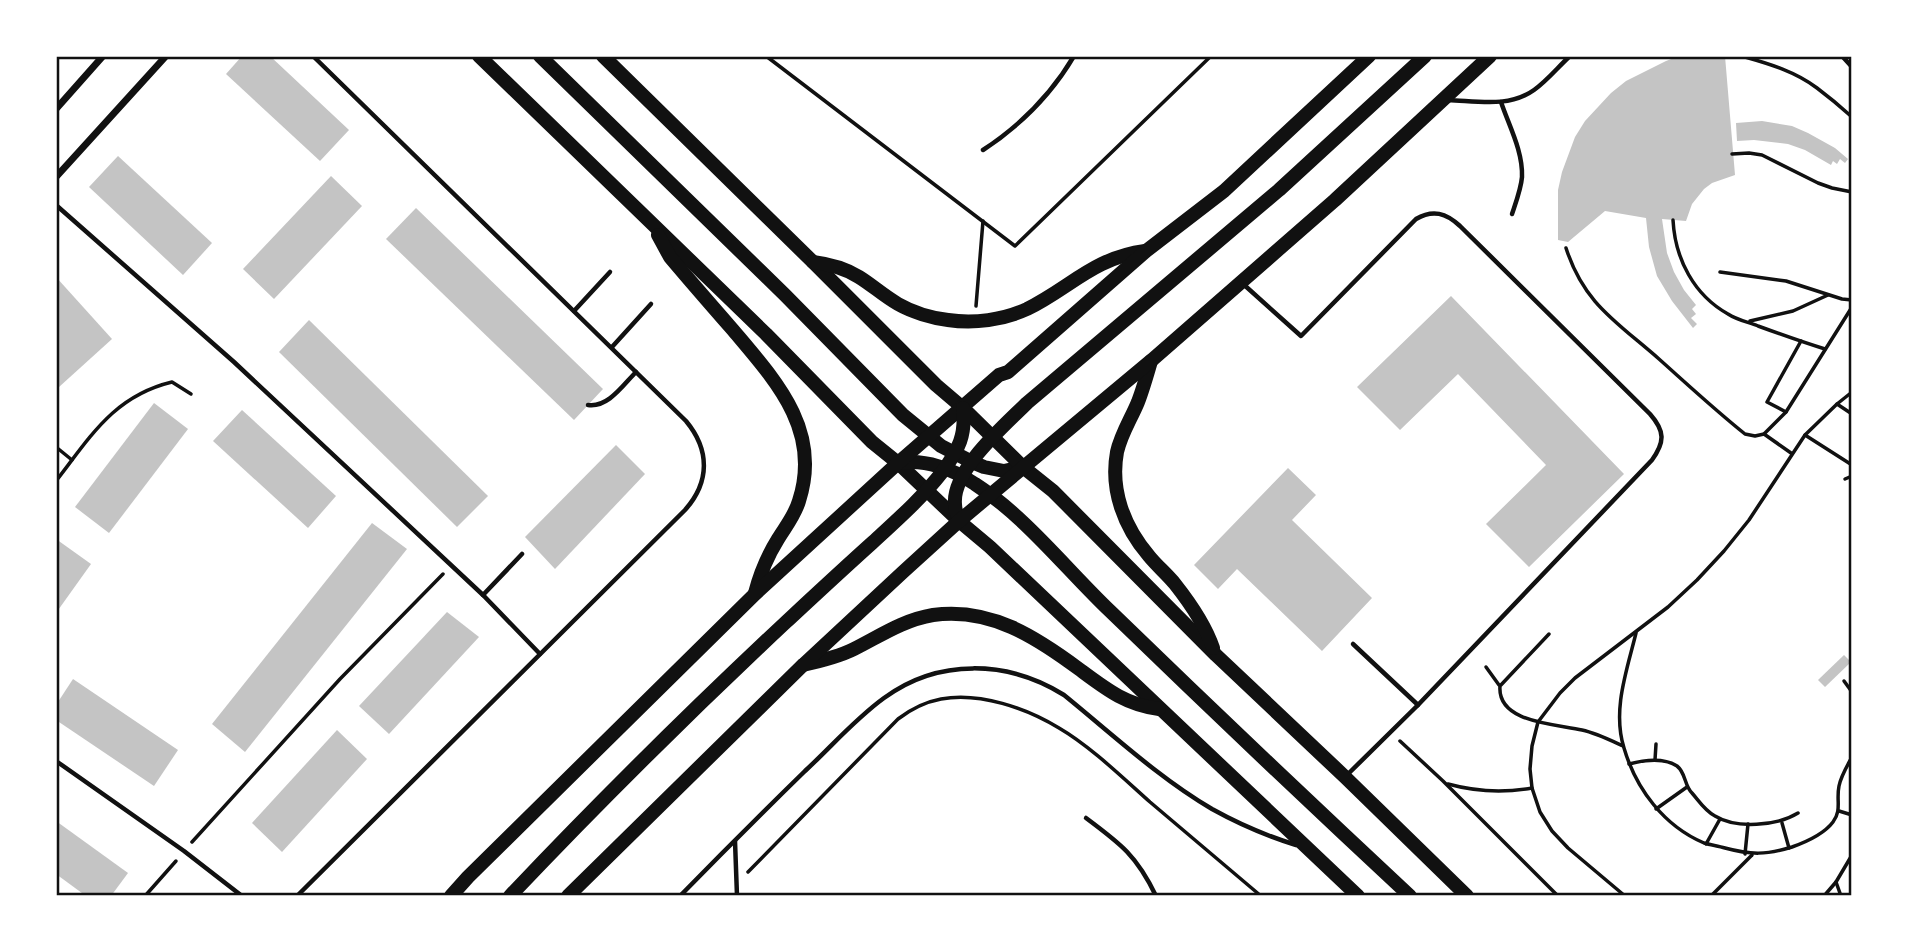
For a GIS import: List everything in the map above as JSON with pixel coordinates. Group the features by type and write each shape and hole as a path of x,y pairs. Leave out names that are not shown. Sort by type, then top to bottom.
{"main road":[{"path":"479,56 766,334 872,442 990,547 1358,896"},
{"path":"540,56 785,295 903,415 955,454 972,462 1004,471 1023,467"},
{"path":"603,56 936,385 1023,467 1053,491 1216,656 1468,896"},
{"path":"451,896 755,594 898,463 999,375 1008,372 1146,251 1224,191 1370,56"},
{"path":"959,521 955,495 962,477 993,437 1027,403 1279,190 1425,56"},
{"path":"568,896 802,666 959,521 1152,360 1335,200 1490,56"},
{"path":"648,219 670,257 775,379 803,438 805,469 799,503 768,557 755,594"},
{"path":"813,262 845,270 860,277 901,306 950,321 974,321 993,319 1027,308 1111,259 1146,251"},
{"path":"1152,360 1137,405 1118,448 1118,501 1141,546 1194,609 1216,656"},
{"path":"510,896 713,691 906,512 955,454 964,432 963,408"},
{"path":"898,463 916,461 944,469 990,495 1020,521 1108,610 1298,792 1410,896"},
{"path":"802,666 840,656 886,631 915,620 933,615 967,615 993,619 1012,626 1051,648 1129,702 1159,709"}],"street":[{"path":"56,109 103,56"},
{"path":"56,177 166,56"}],"lane":[{"path":"297,896 685,510 702,482 704,460 699,439 693,430 313,56"},
{"path":"983,150 1007,134 1028,115 1048,94 1074,56"},
{"path":"1444,100 1514,100 1537,88 1570,56"},
{"path":"1842,56 1852,67"},
{"path":"1501,102 1516,142 1521,165 1520,187 1512,214"},
{"path":"56,205 234,362 483,595 540,654"},
{"path":"1241,282 1301,336 1416,219 1425,214 1444,215 1460,226 1659,424 1662,437 1660,450 1652,460 1418,705 1345,777"},
{"path":"574,311 610,271"},
{"path":"611,347 651,304"},
{"path":"588,405 606,402 636,372"},
{"path":"483,595 522,554"},
{"path":"1353,645 1418,705"},
{"path":"680,896 883,698 930,675 947,670 982,667 1017,673 1049,685 1173,783 1212,809 1253,829 1308,848"},
{"path":"56,761 184,851 242,896"},
{"path":"1086,818 1136,860 1156,896"},
{"path":"735,840 737,896"}],"path":[{"path":"1745,57 1800,77 1852,117"},
{"path":"1732,154 1762,155 1818,183 1852,192"},
{"path":"1673,220 1681,261 1697,288 1718,308 1730,316 1825,349"},
{"path":"975,307 983,221"},
{"path":"1566,248 1584,289 1611,319 1745,434 1764,434 1786,412 1852,307"},
{"path":"1720,272 1786,281 1852,300"},
{"path":"1748,322 1793,311 1829,295"},
{"path":"1786,412 1767,402 1801,341"},
{"path":"56,481 106,419 129,399 172,382 191,394"},
{"path":"1625,896 1567,848 1540,812 1532,788 1530,769 1538,722 1575,678 1677,598 1724,551 1772,488 1805,435 1852,392"},
{"path":"1837,404 1852,414"},
{"path":"1764,434 1791,454"},
{"path":"1805,435 1852,465"},
{"path":"56,447 72,460"},
{"path":"1845,480 1852,476"},
{"path":"145,896 340,679 452,566"},
{"path":"1637,631 1621,693 1623,746 1640,786 1656,809 1682,831 1706,844 1745,854 1789,848 1813,837 1834,821 1839,811 1839,786 1852,757"},
{"path":"1500,686 1549,634"},
{"path":"1486,667 1500,686 1501,700 1505,706 1538,722 1587,731 1623,746"},
{"path":"1844,681 1852,692"},
{"path":"737,883 898,719 928,702 951,697 1009,706 1060,728 1095,754 1261,896"},
{"path":"1390,733 1446,783 1558,896"},
{"path":"1655,760 1656,744"},
{"path":"1629,764 1655,760 1676,766 1683,773 1687,787 1712,815 1720,819 1748,824 1770,824 1782,822 1798,813"},
{"path":"1446,783 1479,791 1532,788"},
{"path":"1656,809 1687,787"},
{"path":"1839,811 1852,815"},
{"path":"1706,844 1720,819"},
{"path":"1782,822 1789,848"},
{"path":"1745,854 1748,824"},
{"path":"1711,896 1753,853"},
{"path":"1824,896 1852,855"},
{"path":"1836,882 1841,896"}],"building":[{"path":"242,56 270,56 349,130 320,161 226,74"},
{"path":"1679,56 1725,56 1735,175 1712,183 1704,189 1692,204 1686,221 1662,219 1667,253 1674,272 1696,305 1692,309 1696,314 1691,318 1697,324 1693,328 1657,276 1649,247 1646,218 1605,211 1568,242 1558,240 1558,190 1562,172 1575,137 1585,121 1626,81"},
{"path":"1762,121 1792,126 1808,133 1835,148 1848,159 1845,163 1840,159 1837,164 1833,161 1831,165 1788,144 1737,141 1736,123"},
{"path":"118,156 212,243 183,275 89,187"},
{"path":"331,176 362,206 274,299 243,269"},
{"path":"416,208 603,389 574,420 386,239"},
{"path":"56,277 112,339 59,387 56,384"},
{"path":"1451,296 1624,474 1529,567 1486,524 1546,465 1458,374 1400,430 1357,387"},
{"path":"309,320 488,496 457,527 279,352"},
{"path":"154,403 188,429 109,533 75,507"},
{"path":"242,410 336,496 308,528 213,441"},
{"path":"616,445 645,474 555,569 525,537"},
{"path":"1288,468 1316,495 1292,520 1372,598 1322,651 1237,569 1218,589 1194,565"},
{"path":"372,523 407,549 245,752 212,724"},
{"path":"56,539 91,564 56,613"},
{"path":"447,612 479,637 389,734 359,706"},
{"path":"1844,655 1851,662 1825,687 1818,680"},
{"path":"73,679 178,750 154,786 56,720 56,705"},
{"path":"337,730 367,759 282,852 252,823"},
{"path":"56,821 128,873 111,896 86,896 56,874"}]}
